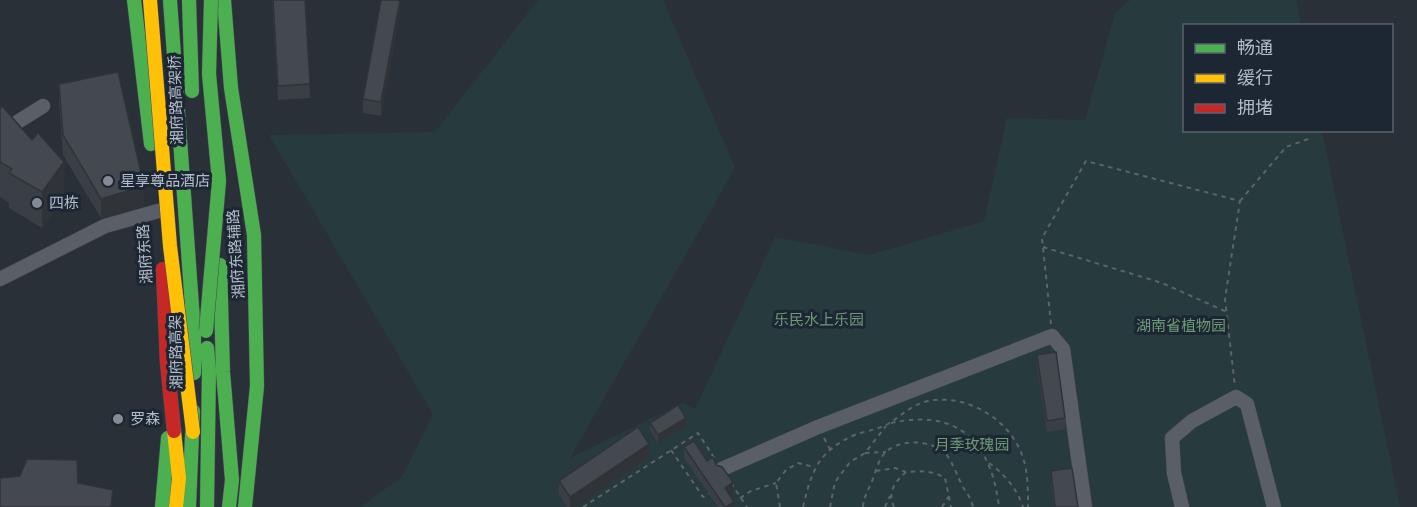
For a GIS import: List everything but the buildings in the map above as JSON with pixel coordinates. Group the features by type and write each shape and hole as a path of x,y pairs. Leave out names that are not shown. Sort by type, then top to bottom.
{"main road":[{"path":"134,0 154,172"},
{"path":"150,0 170,246 193,432"},
{"name":"湘府东路","path":"160,0 166,125 154,172 167,362 180,478 176,507"},
{"name":"湘府路高架桥","path":"170,0 183,197"},
{"name":"湘府路高架桥","path":"189,0 192,102"},
{"path":"197,0 209,184 221,276 223,372 232,480 229,507"},
{"path":"206,331 219,181 209,74 211,0"},
{"name":"湘府东路辅路","path":"224,0 231,88 254,235 257,386 245,507"},
{"name":"湘府路高架桥","path":"193,125 197,200"},
{"name":"湘府路高架","path":"183,197 194,334 193,432 189,507"},
{"name":"湘府路高架","path":"197,200 208,371 207,507"},
{"path":"162,507 168,420 167,362"}],"street":[{"path":"0,133 43,106"},
{"path":"0,279 105,226 158,211"},
{"path":"722,469 818,427 1052,336 1063,349 1085,507"},
{"path":"1182,507 1174,473 1172,438 1192,421 1236,397 1247,404 1274,507"}],"path":[{"path":"1236,397 1225,299 1240,201 1286,147 1311,138"},
{"path":"1052,336 1042,238 1086,160 1240,201"},
{"path":"1043,247 1162,283 1227,312"},
{"path":"830,507 835,482 850,462 865,453 888,424 905,411 927,402 947,400 966,403 986,412 1004,427 1017,444 1025,462 1028,507"},
{"path":"803,507 814,467 830,449 855,435 888,424 930,419 948,423 966,432 980,447 997,488 999,507"},
{"path":"583,507 698,432 747,507"},
{"path":"865,453 886,452 913,442 926,444 944,452 955,467 973,507"},
{"path":"671,450 704,497 712,491"},
{"path":"863,507 864,496 886,452"},
{"path":"988,462 1002,472 1014,488 1023,507"},
{"path":"740,498 751,491 776,483 786,470 798,463 814,467"},
{"path":"875,471 895,468 906,472 935,472 945,478 951,507"},
{"path":"894,507 891,500 894,483 906,472"},
{"path":"776,483 780,507"},
{"path":"885,507 892,494"},
{"path":"942,507 949,496"}],"green space":[{"path":"538,0 663,0 735,168 570,458 683,403 695,409 775,237 869,255 984,221 1007,118 1085,120 1115,13 1130,0 1296,0 1301,24 1183,24 1183,132 1322,132 1400,507 360,507 402,477 433,414 269,135 435,132"}],"traffic: fast":[{"path":"134,0 151,144"},
{"path":"170,0 194,334 194,373"},
{"path":"189,0 192,91"},
{"path":"206,331 219,181 209,74 211,0"},
{"path":"224,0 231,88 254,235 257,386 245,507"},
{"path":"220,265 223,372 232,480 229,507"},
{"path":"207,348 209,371 207,507"},
{"path":"189,507 193,411"},
{"path":"162,507 168,438"}],"traffic: slow":[{"path":"150,0 170,246 193,432"},
{"path":"174,431 179,478 176,507"}],"traffic: jam":[{"path":"163,269 167,362 174,431"}],"place":[{"name":"星享尊品酒店","path":"108,181"},
{"name":"四栋","path":"37,203"},
{"name":"罗森","path":"118,419"}],"park label":[{"name":"乐民水上乐园","path":"819,320"},
{"name":"湖南省植物园","path":"1181,326"},
{"name":"月季玫瑰园","path":"972,445"}]}
